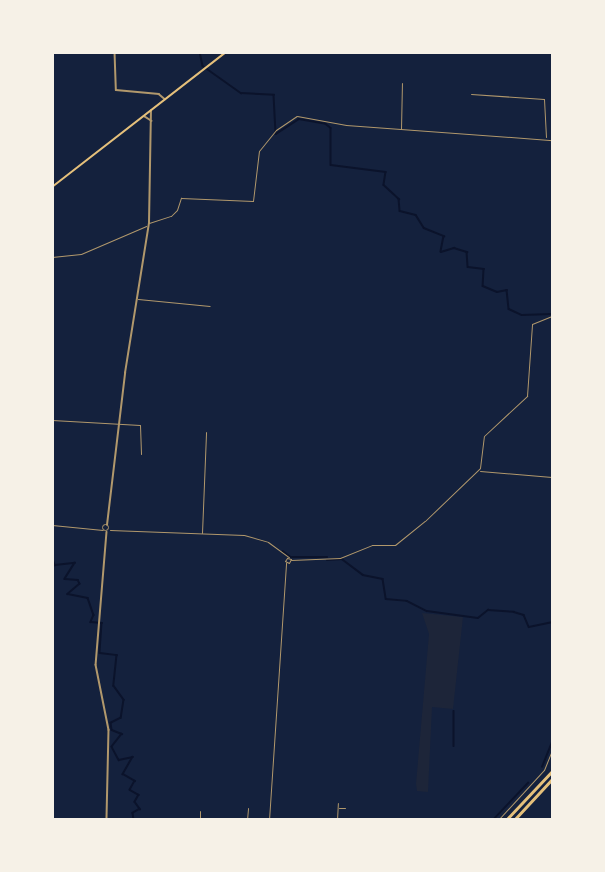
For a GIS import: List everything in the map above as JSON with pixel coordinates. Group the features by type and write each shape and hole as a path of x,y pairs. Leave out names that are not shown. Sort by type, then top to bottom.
{"highway":[{"path":"506,819 552,771"},
{"path":"514,819 552,779"}],"main road":[{"path":"52,187 226,52"}],"street":[{"path":"115,52 116,90 159,94 165,99"},
{"path":"401,130 402,83"},
{"path":"471,94 544,99 546,139"},
{"path":"107,819 109,730 96,665 99,619 119,422 136,298 149,225 152,122 157,106"},
{"path":"151,110 153,114"},
{"path":"151,110 152,122"},
{"path":"144,116 151,118"},
{"path":"52,257 81,254 171,216 181,198 253,201 258,154 276,130 297,116 401,130 552,140"},
{"path":"136,298 210,306"},
{"path":"52,525 255,537 291,560 340,558 366,547 402,542 478,470 484,436 529,391 532,324 552,316"},
{"path":"52,420 119,422 142,427 141,454"},
{"path":"202,535 206,432"},
{"path":"478,470 552,477"},
{"path":"103,528 109,529"},
{"path":"269,819 285,556"},
{"path":"286,566 291,560"},
{"path":"498,819 543,771 552,750"},
{"path":"337,819 338,802"},
{"path":"247,819 248,808"},
{"path":"337,808 345,808"},
{"path":"200,811 200,819"}],"shaded area":[{"path":"422,613 463,617 453,709 432,707 428,792 417,791 416,784 429,634"}],"waterway":[{"path":"200,52 203,66 241,93 274,95 276,134 299,119 326,124 331,128 331,165 386,172 384,185 399,199 400,211 416,215 424,228 444,236 441,252 454,248 467,252 468,267 484,269 483,286 497,292 507,290 509,309 522,315 552,314"},
{"path":"52,538 52,543"},
{"path":"283,551 291,557 327,557"},
{"path":"52,557 55,565 75,563 65,579 78,580 80,584 68,594 88,598 94,615 91,622 102,623 100,653 117,655 114,686 124,700 121,718 111,723 112,730 122,734 112,747 119,760 133,757 123,774 135,781 130,790 139,795 135,802 140,809 133,813 134,820"},
{"path":"327,560 342,559 363,575 383,579 386,599 407,601 427,611 478,618 488,610 514,612 524,615 529,627 552,622"},
{"path":"454,711 454,746"},
{"path":"542,767 552,742"},
{"path":"493,820 528,783"}]}
